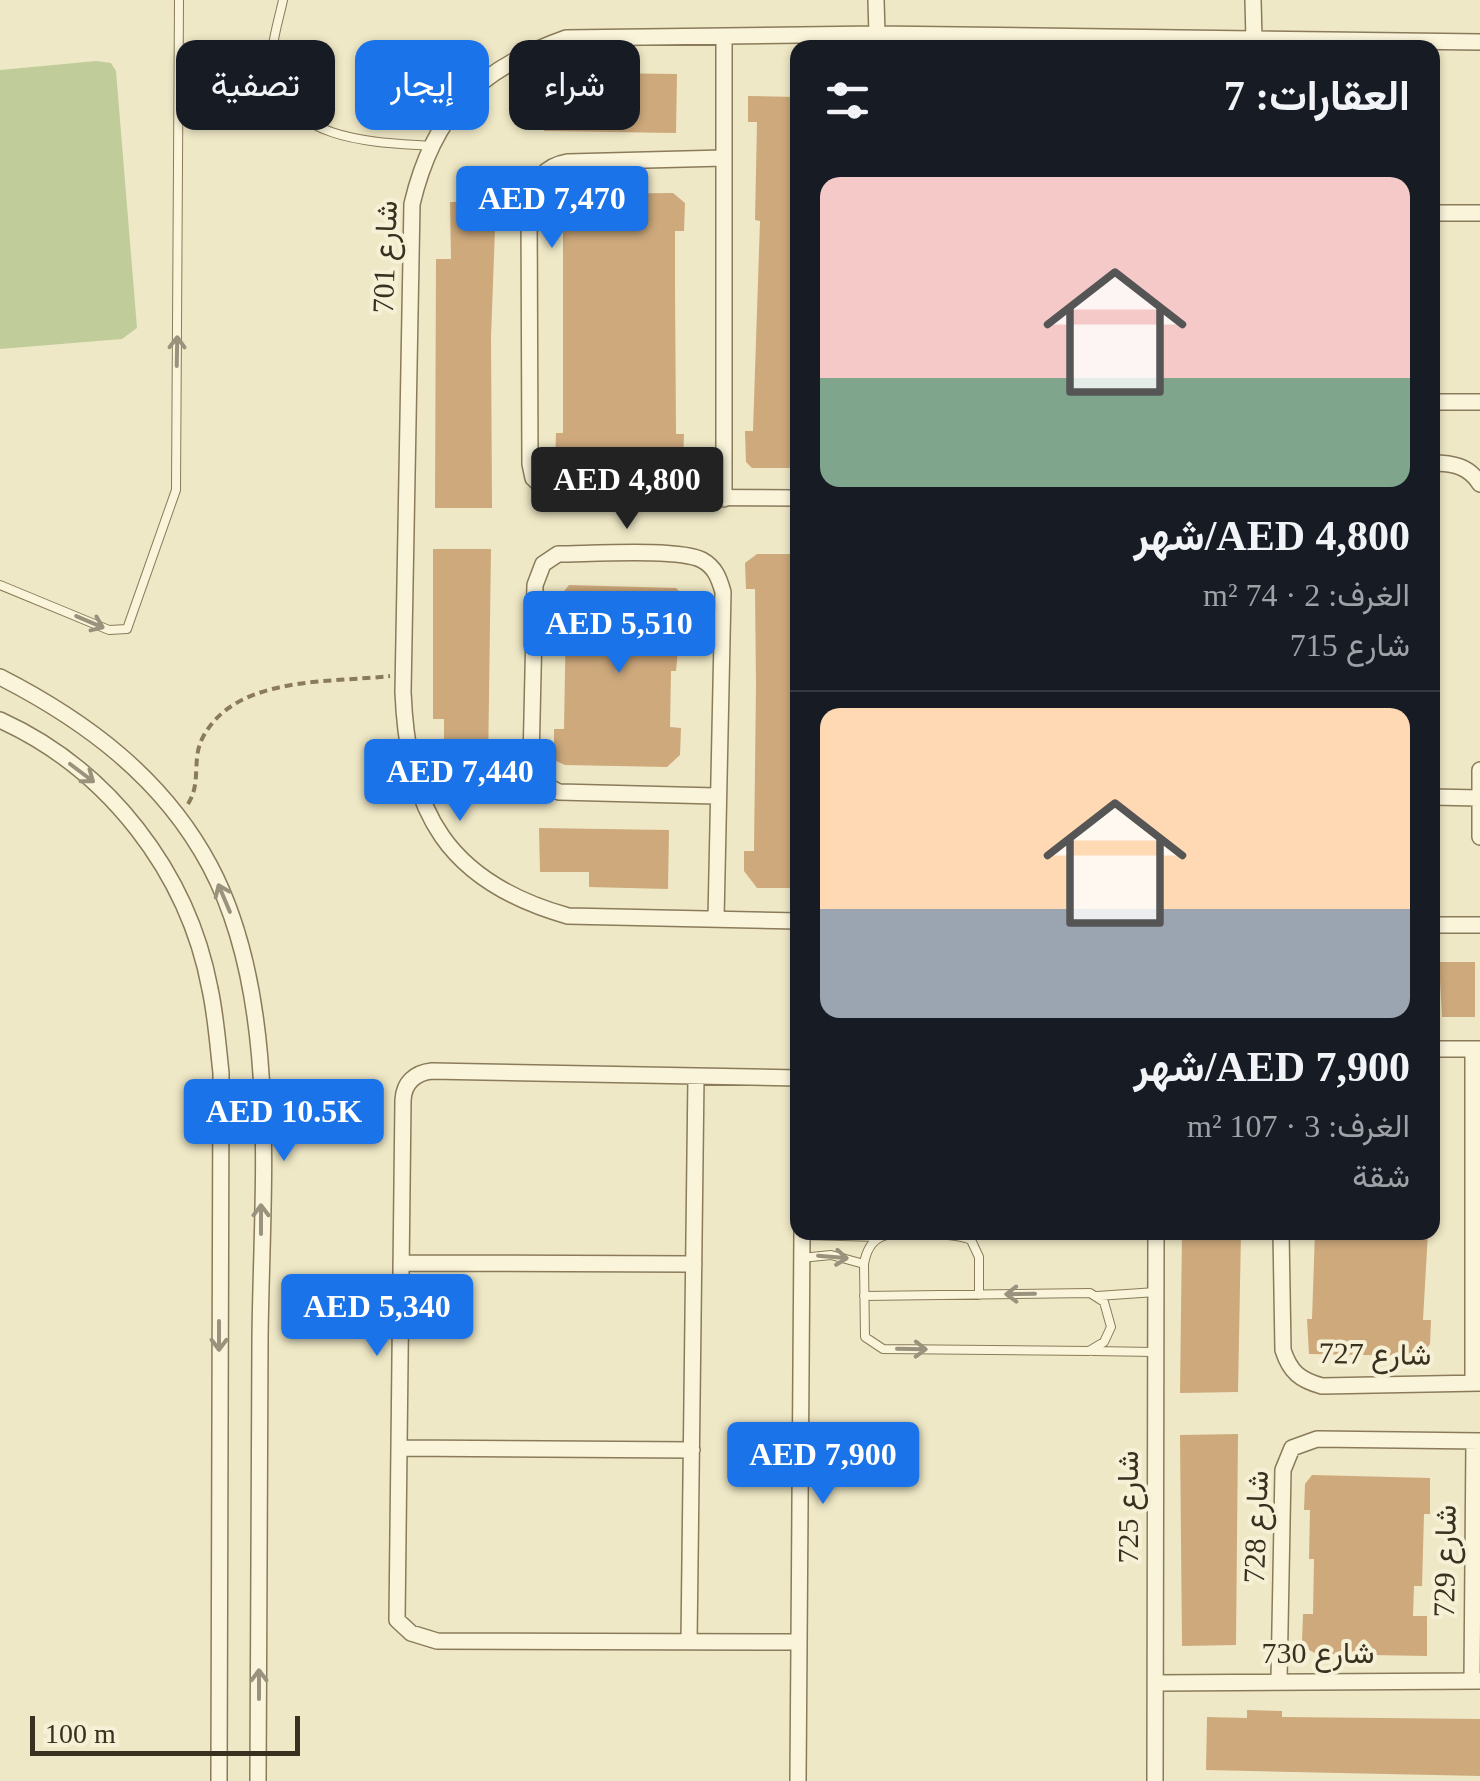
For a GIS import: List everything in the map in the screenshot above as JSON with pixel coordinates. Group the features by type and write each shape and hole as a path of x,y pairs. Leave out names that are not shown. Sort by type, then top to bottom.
{"street":[{"path":"876,0 877,34"},
{"path":"1253,0 1254,38"},
{"name":"شارع 701","path":"790,920 568,916 535,907 478,873 440,836 414,782 406,748 412,204 430,146 480,79 520,55 566,38 877,34 1029,40"},
{"path":"724,37 724,499"},
{"name":"شارع 701","path":"1228,40 1281,40"},
{"name":"شارع 701","path":"1440,43 1480,42"},
{"path":"724,158 554,164 534,185 529,203 533,478 544,492 563,498 790,498"},
{"path":"1440,213 1480,212"},
{"path":"1440,402 1480,402"},
{"path":"1440,463 1453,463 1474,475 1480,484"},
{"path":"716,796 559,792 538,782 531,760 535,585 550,558 558,554 691,556 713,568 723,592 716,919"},
{"path":"0,677 48,702 100,737 180,816 230,911 252,998 262,1123 258,1781"},
{"path":"0,720 30,734 100,786 137,824 190,926 210,986 221,1074 219,1781"},
{"path":"1480,770 1480,837"},
{"path":"1440,797 1479,798"},
{"path":"1440,925 1480,925"},
{"path":"1440,1049 1477,1049 1476,1383"},
{"path":"790,1078 418,1074 404,1092 397,1620 411,1633 437,1641 800,1642"},
{"path":"690,1642 696,1076"},
{"path":"798,1781 802,1240"},
{"name":"شارع 725","path":"1155,1781 1156,1240"},
{"name":"شارع 727","path":"1281,1240 1283,1350 1289,1368 1304,1381 1322,1386 1476,1383"},
{"path":"401,1263 694,1264"},
{"name":"شارع 728","path":"1279,1680 1282,1470 1292,1448 1317,1439 1477,1441"},
{"name":"شارع 729","path":"1476,1681 1477,1441"},
{"path":"399,1448 692,1450"},
{"name":"شارع 730","path":"1156,1683 1476,1681"}],"lane":[{"path":"0,585 109,630 127,628 173,502 179,0"},
{"path":"282,0 272,55 274,78 288,102 336,135 430,146"},
{"path":"877,1240 869,1248 864,1264 865,1337 883,1349 1156,1352"},
{"path":"971,1240 979,1256 979,1295"},
{"path":"802,1258 831,1255 864,1264"},
{"path":"864,1296 1097,1296 1156,1292"},
{"path":"1089,1351 1104,1342 1111,1327 1109,1310 1097,1296"}],"path":[{"path":"180,816 194,793 195,761 201,741 232,705 278,689 404,674"}],"green space":[{"path":"111,63 116,71 137,328 122,339 0,349 0,70"}],"building":[{"path":"640,74 677,74 676,133 544,131 640,130"},
{"path":"748,96 790,97 790,468 752,468 746,462 745,431 753,431 760,221 755,220 757,122 748,122"},
{"path":"673,193 685,203 684,231 675,231 676,434 684,434 683,459 668,471 568,470 555,463 556,433 563,433 563,230 557,230 558,205 567,194"},
{"path":"450,202 496,202 491,337 492,508 435,508 436,259 451,259"},
{"path":"433,549 491,549 488,769 444,769 444,719 433,719"},
{"path":"757,554 790,554 790,888 757,888 744,871 744,851 754,851 756,685 755,589 746,589 745,563"},
{"path":"569,585 676,588 683,595 676,671 671,671 670,727 681,728 680,755 667,767 565,765 554,760 554,729 564,729 566,624 556,624 557,600"},
{"path":"539,828 669,830 668,889 589,887 589,872 540,872"},
{"path":"1440,962 1475,962 1475,1017 1442,1017"},
{"path":"1182,1240 1241,1240 1238,1392 1180,1393"},
{"path":"1315,1240 1428,1240 1423,1320 1431,1320 1430,1344 1420,1356 1309,1354 1307,1319 1312,1319"},
{"path":"1238,1434 1236,1645 1182,1646 1180,1435"},
{"path":"1312,1475 1430,1478 1430,1514 1424,1514 1422,1586 1414,1586 1413,1616 1427,1616 1427,1656 1317,1654 1307,1649 1302,1641 1303,1614 1313,1614 1314,1559 1309,1559 1310,1510 1304,1510 1305,1484"},
{"path":"1247,1710 1282,1711 1282,1717 1480,1719 1480,1776 1206,1770 1207,1717 1247,1718"}]}
